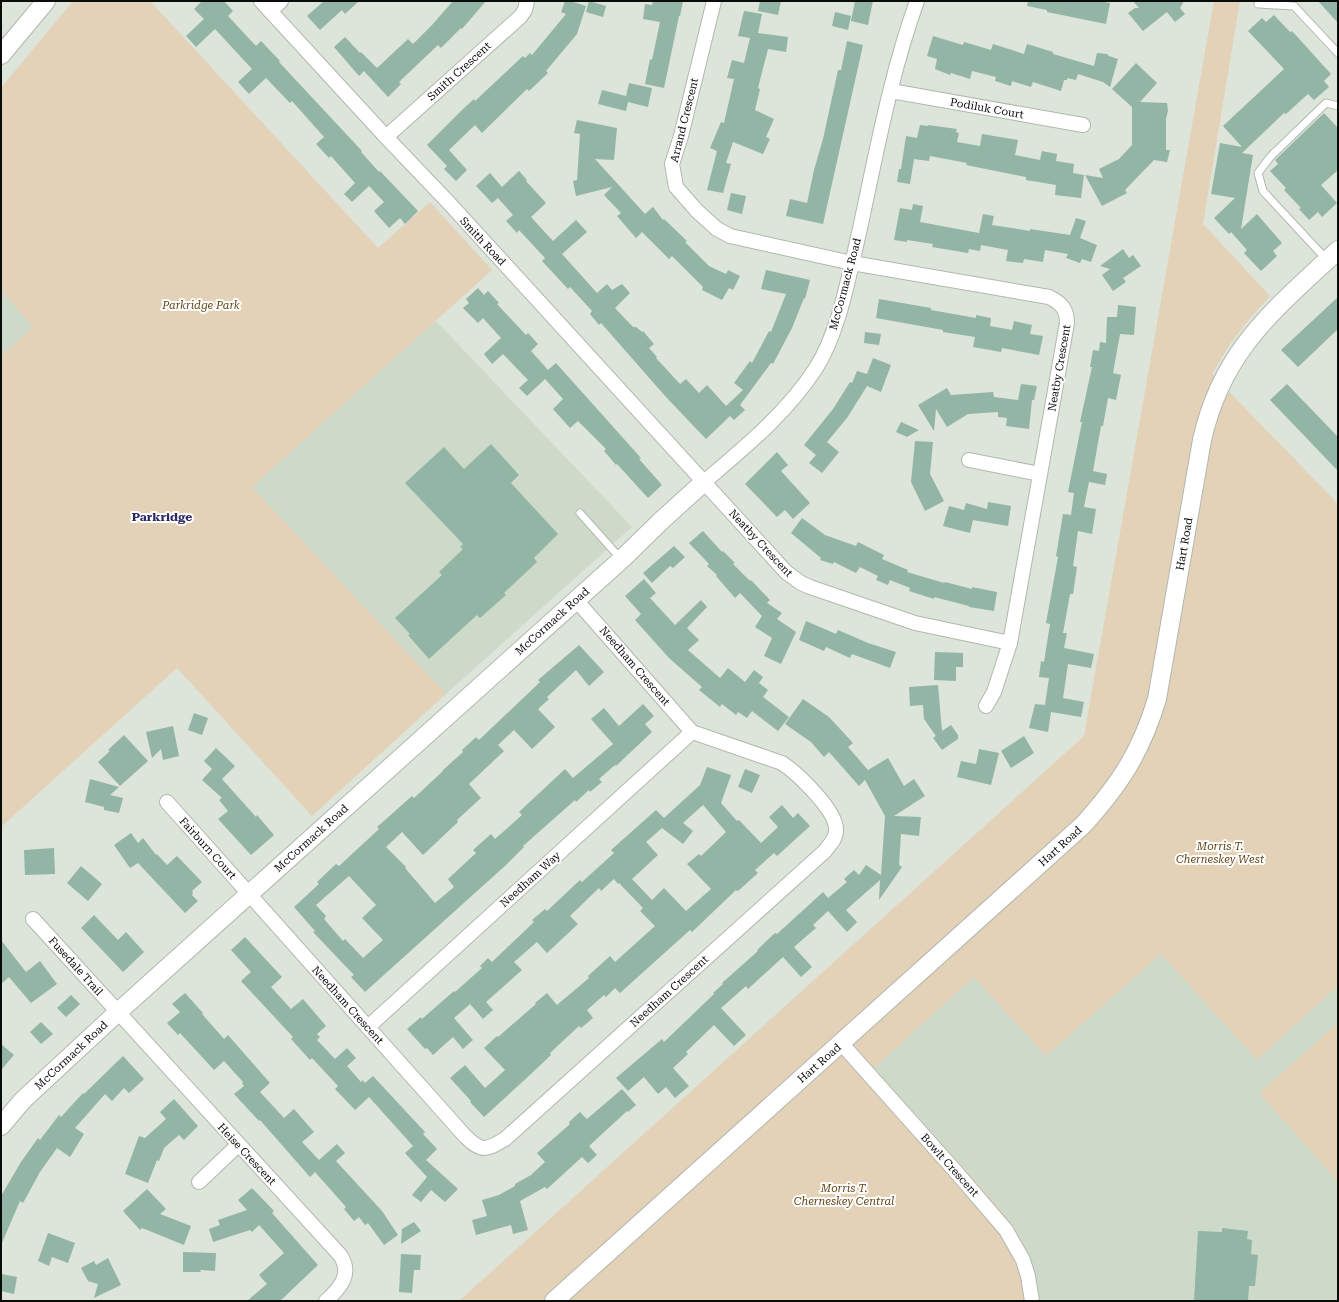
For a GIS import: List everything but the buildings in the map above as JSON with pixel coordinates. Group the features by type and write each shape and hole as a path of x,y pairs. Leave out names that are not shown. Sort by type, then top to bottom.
{"street":[{"path":"1,55 46,1"},
{"path":"266,6 281,1"},
{"name":"Smith Crescent","path":"386,137 520,17 525,10 527,1"},
{"name":"Arrand Crescent","path":"714,1 681,136 672,164 676,186 697,211 717,229 730,236 852,263"},
{"name":"McCormack Road","path":"1,1126 23,1100 118,1012 622,559 662,520 772,422 797,396 817,366 832,334 843,299 899,57 917,1"},
{"name":"Smith Road","path":"266,6 704,482"},
{"name":"Podiluk Court","path":"891,91 1083,125"},
{"name":"Hart Road","path":"554,1301 1083,825 1118,783 1142,741 1157,699 1202,440 1220,385 1241,349 1255,331 1270,314 1332,255"},
{"name":"Neatby Crescent","path":"852,263 1049,297 1064,307 1067,316 1067,323 1010,643 994,692 986,706"},
{"path":"969,460 1040,474"},
{"name":"Neatby Crescent","path":"704,482 786,572 801,583 915,623 1010,643"},
{"name":"Needham Crescent","path":"249,894 474,1145 482,1149 489,1148 505,1139 825,851 833,841 837,830 835,822 829,809 791,769 782,763 692,732 576,600"},
{"name":"Needham Way","path":"368,1027 692,732"},
{"name":"Fairburn Court","path":"167,802 249,894"},
{"name":"Fusedale Trail","path":"33,919 118,1012"},
{"name":"Heise Crescent","path":"118,1012 344,1261 346,1268 342,1284 326,1301"},
{"name":"Bowlt Crescent","path":"841,1043 1006,1230 1023,1260 1028,1276 1032,1301"},
{"path":"199,1182 238,1145"}],"lane":[{"path":"1258,4 1294,6 1338,53"},
{"path":"1332,255 1262,191 1258,173 1271,156 1326,103 1338,106"},
{"path":"580,513 622,559"}],"shaded area":[{"path":"1,291 33,327 1,356"},
{"path":"436,321 632,527 446,694 252,487"},
{"path":"1161,954 1257,1060 1338,986 1338,1301 1040,1301 1037,1280 1030,1258 1013,1225 976,1181 874,1068 974,977 1046,1056"}],"green space":[{"name":"Parkridge Park","path":"73,1 150,1 378,248 430,202 492,270 252,487 446,694 312,816 177,668 1,827 1,356 33,327 1,291 1,88"},
{"path":"1214,1 1240,1 1203,224 1270,296 1230,344 1212,374 1338,504 1338,986 1257,1060 1161,954 1046,1056 974,977 874,1068 976,1181 1013,1225 1030,1258 1037,1280 1040,1301 459,1301 1084,736"},
{"path":"1338,1023 1338,1182 1259,1093"}],"district":[{"name":"Parkridge","path":"162,517"}],"park label":[{"name":"Morris T. Cherneskey West","path":"1220,852"},
{"name":"Morris T. Cherneskey Central","path":"844,1194"}]}
